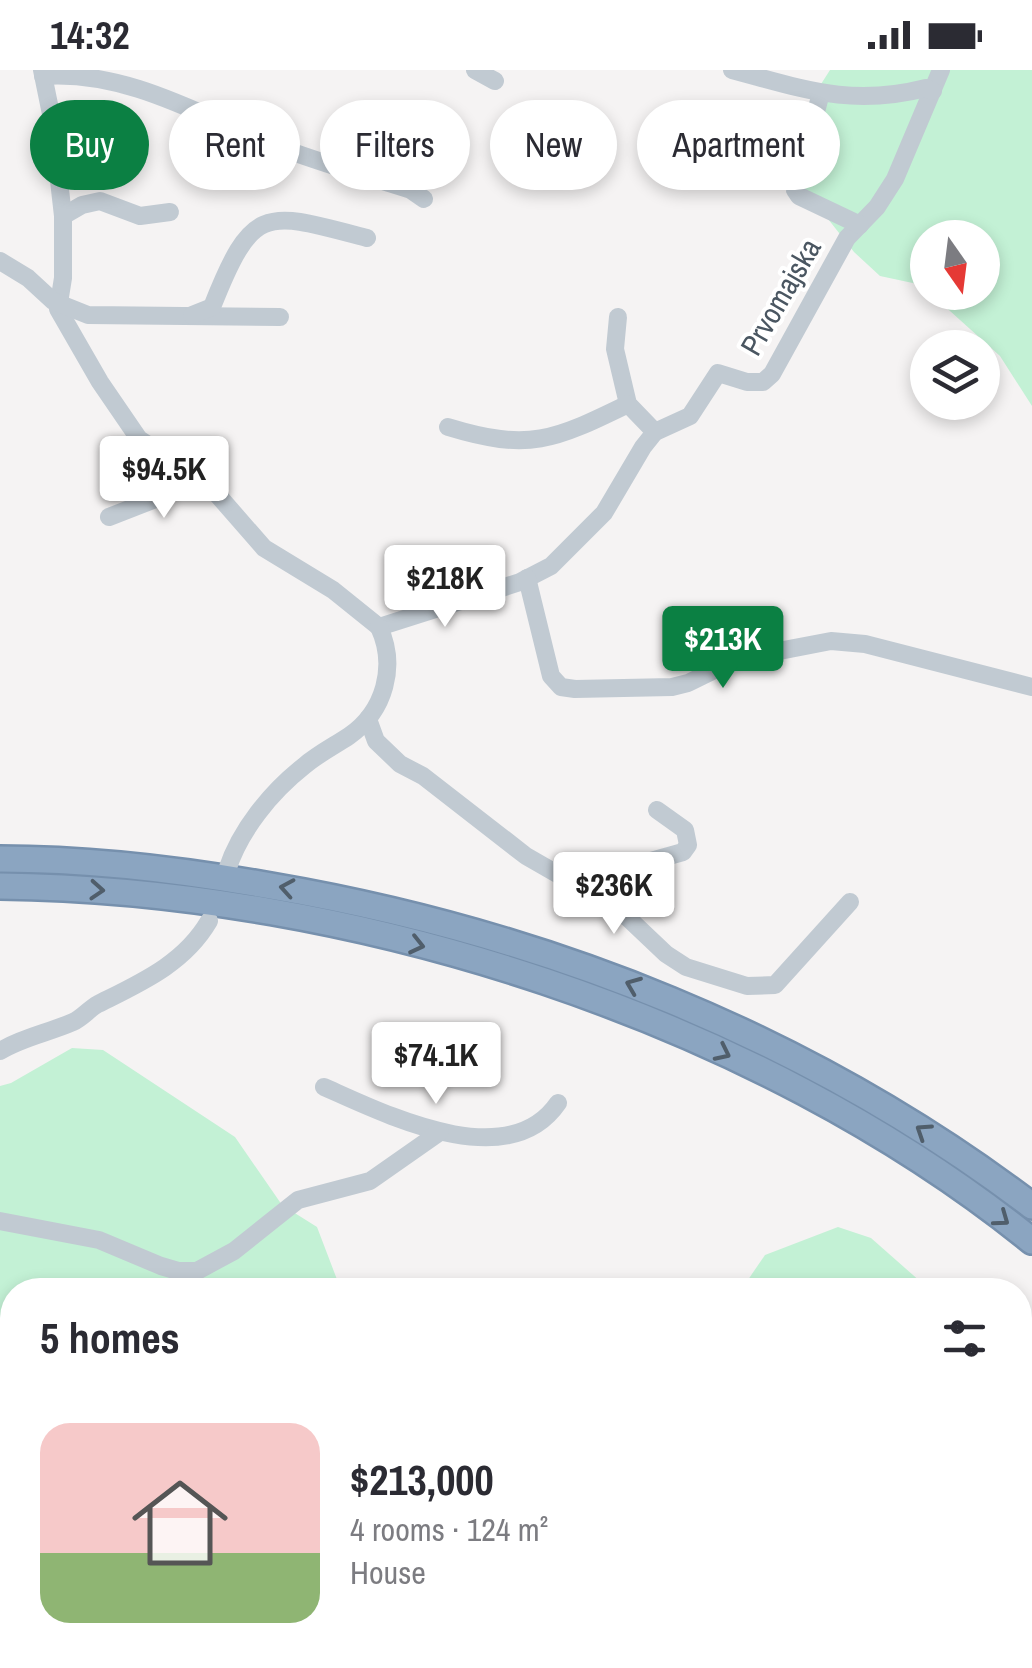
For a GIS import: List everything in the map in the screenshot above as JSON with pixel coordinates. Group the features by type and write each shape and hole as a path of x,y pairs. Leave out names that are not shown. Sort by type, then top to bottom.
{"highway":[{"path":"0,859 128,866 314,893 442,921 587,966 730,1024 875,1100 1032,1206"},
{"path":"0,886 151,895 310,920 434,948 580,992 716,1049 855,1121 926,1164 1032,1242"}],"street":[{"path":"475,70 495,81"},
{"path":"732,70 821,94 876,98 926,88 933,91"},
{"name":"Prvomajska","path":"379,627 551,566 604,513 655,432 690,416 703,400 711,379 718,373 747,382 762,382 772,374 847,238 877,207 895,179 942,70"},
{"path":"227,870 232,853 251,822 286,783 304,765 368,719 382,693 389,660 379,627 333,590 264,548 218,495 196,476 154,451 127,425 60,316 62,216 43,73 149,92 196,108 316,161 412,190 424,199"},
{"path":"821,94 795,190 799,196 860,225"},
{"path":"62,216 82,205 100,202 140,216 170,212"},
{"path":"192,316 212,307 240,243 254,227 276,219 367,238"},
{"path":"0,261 28,278 58,304 88,315 280,317"},
{"path":"618,318 615,348 628,404 655,432"},
{"path":"448,427 490,440 533,441 570,432 628,404"},
{"path":"109,518 158,498 196,476"},
{"path":"526,578 551,676 560,687 672,687 737,659 831,641 865,644 1032,688"},
{"path":"368,719 376,741 400,764 423,776 526,856 628,918 673,959 721,980 748,986 775,985 850,902"},
{"path":"573,883 683,852 688,845 685,830 657,810"},
{"path":"0,1051 73,1022 102,1002 142,984 192,946 209,922"},
{"path":"324,1087 408,1122 440,1132 484,1137 529,1130 546,1120 558,1103"},
{"path":"0,1221 100,1240 178,1272 197,1271 234,1251 298,1200 370,1180 440,1132"}],"green space":[{"path":"830,70 1032,70 1032,406 1000,356 1000,330 971,330 949,310 1000,310 1000,220 910,220 910,282 880,276 854,252 805,190 840,190 840,100 811,100"},
{"path":"72,1048 103,1050 235,1137 282,1205 317,1227 336,1278 0,1278 0,1086"},
{"path":"838,1227 871,1238 916,1278 749,1278 765,1255"}]}
